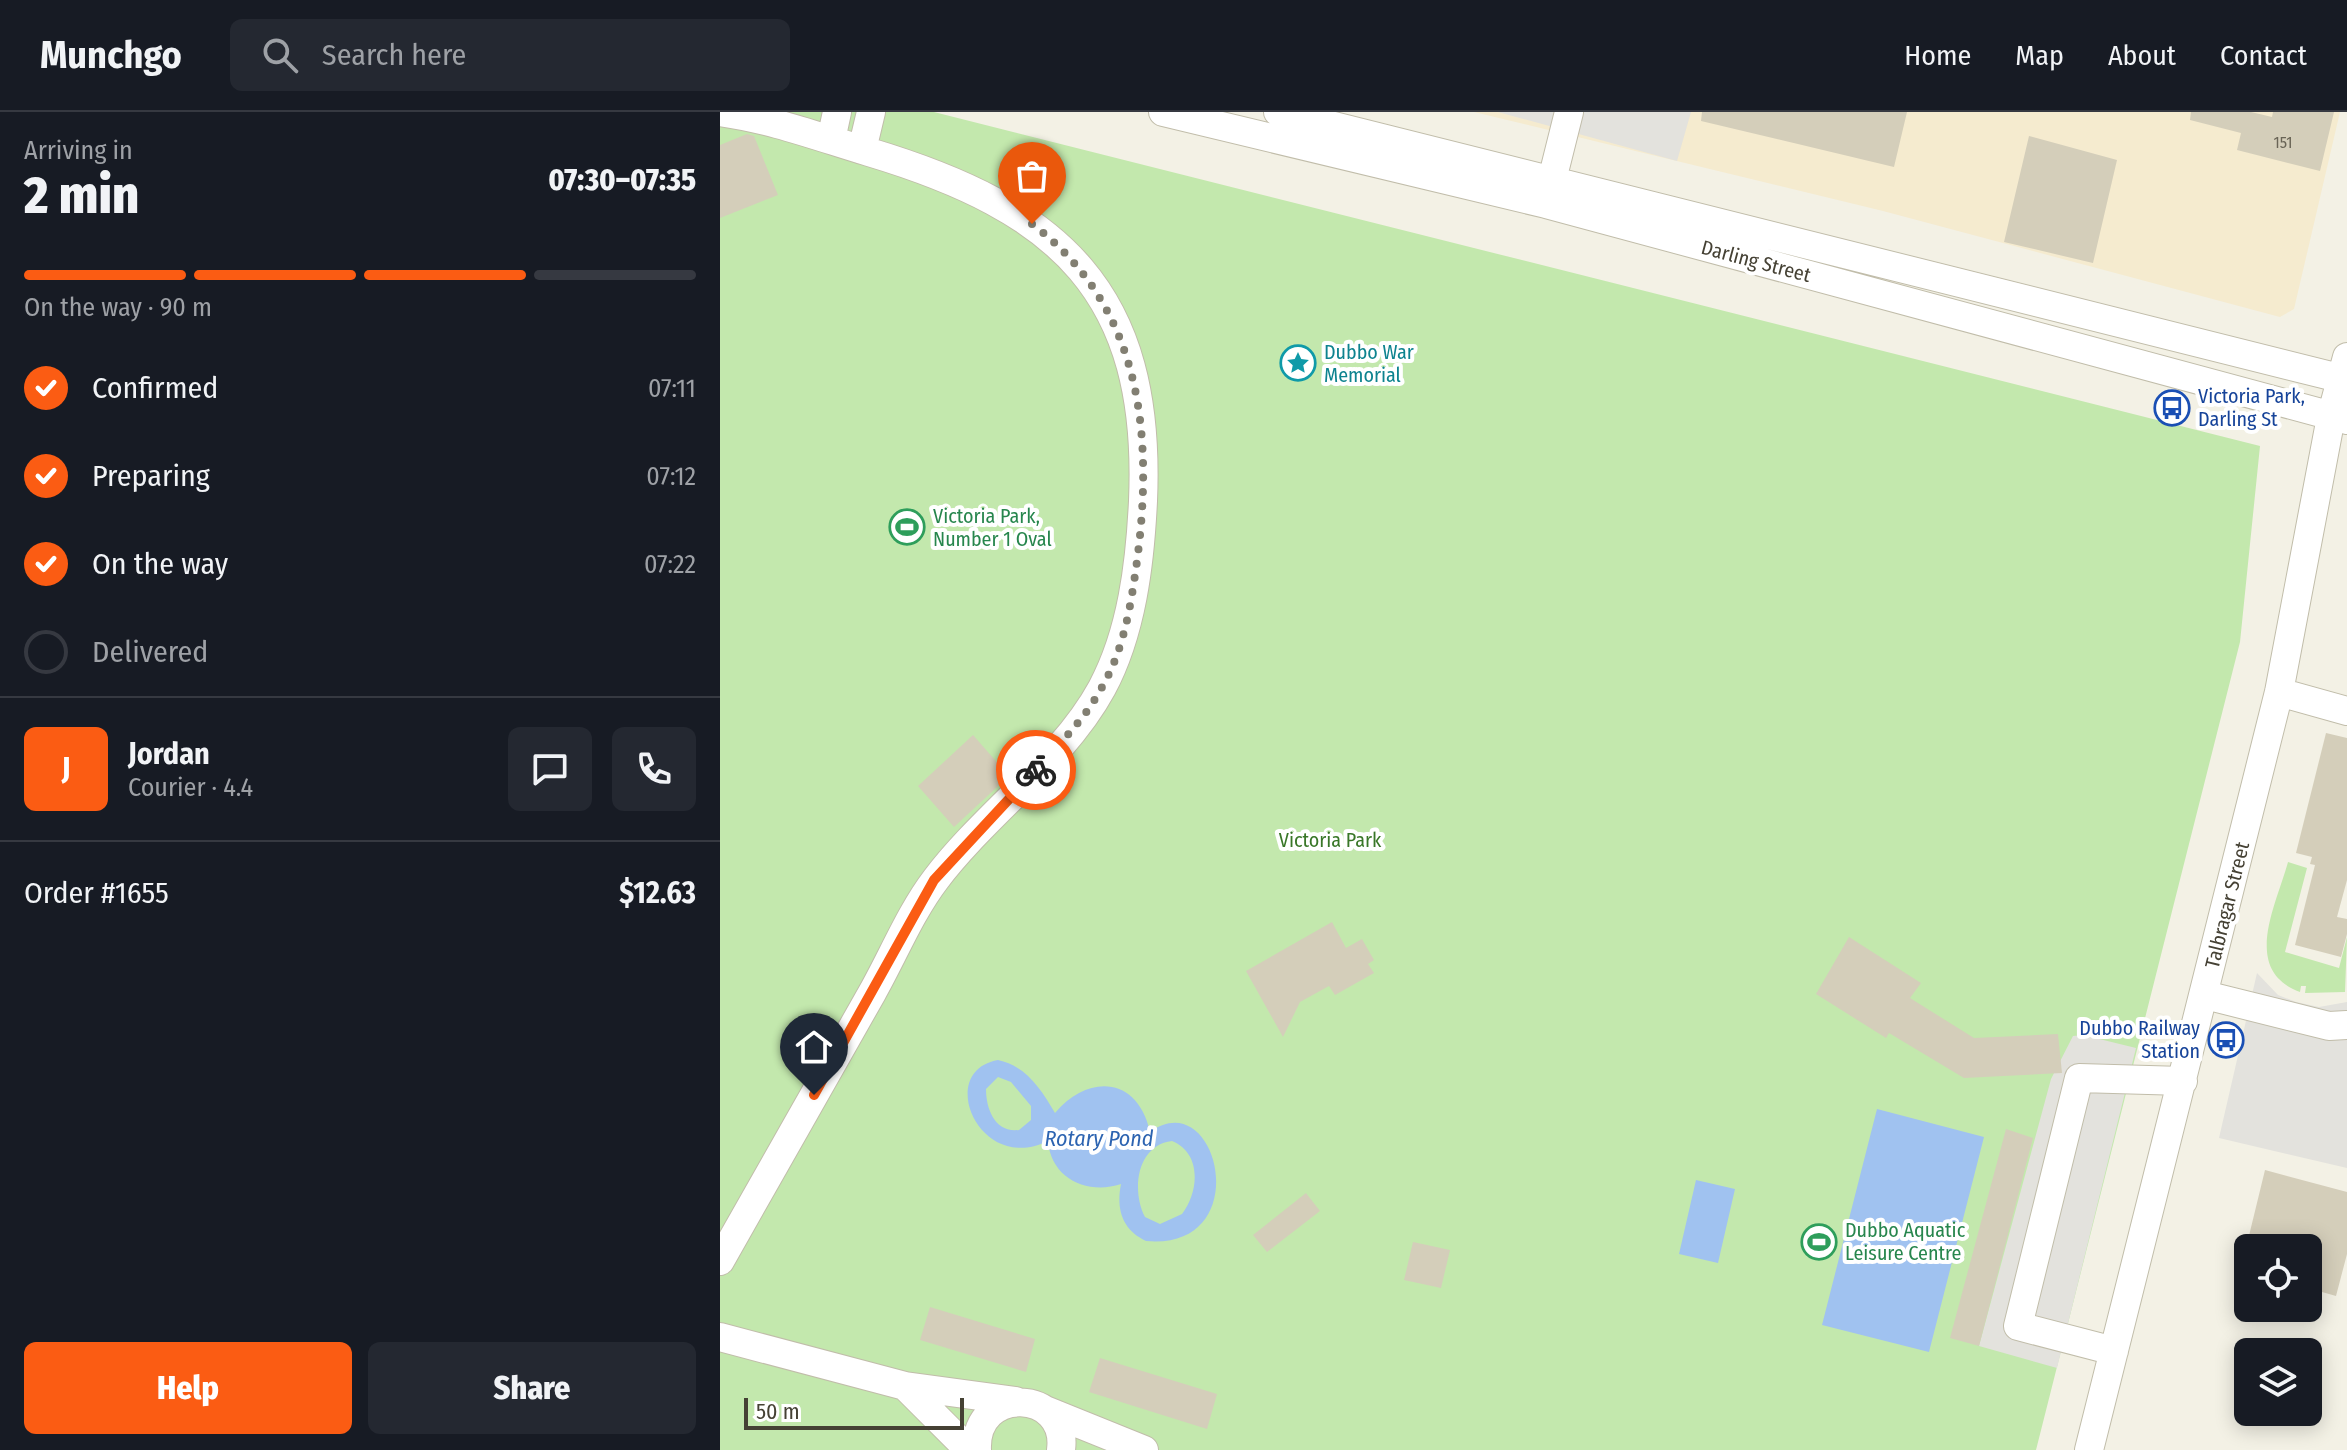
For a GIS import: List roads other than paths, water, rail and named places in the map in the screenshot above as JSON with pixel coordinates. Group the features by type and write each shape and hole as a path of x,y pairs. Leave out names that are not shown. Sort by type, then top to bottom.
{"street":[{"path":"720,112 787,126 947,178 1016,212 1075,261 1097,289 1127,355 1139,409 1143,484 1138,556 1130,610 1118,651 1102,688 1079,723 934,880 720,1261"},
{"path":"831,140 837,112"},
{"path":"862,150 871,112"},
{"name":"Darling Street","path":"1163,112 1325,153 1372,137"},
{"name":"Darling Street","path":"1278,112 1334,119 1372,137 1549,192 2339,419"},
{"path":"1549,192 1569,112"},
{"path":"1325,153 1334,119"},
{"name":"Darling Street","path":"1549,192 2345,372"},
{"name":"Talbragar Street","path":"2089,1450 2279,692 2339,419 2345,372"},
{"path":"2279,692 2347,711"},
{"path":"2205,995 2329,1026 2347,1025"},
{"path":"2114,1351 2018,1326 2079,1078 2183,1081"},
{"path":"720,1337 905,1386 1016,1401 1144,1450"},
{"path":"905,1386 969,1450"},
{"path":"977,1450 983,1422 992,1412 1016,1401"},
{"path":"1045,1410 1060,1430 1061,1450"}],"water":[{"name":"Rotary Pond","path":"998,1060 1017,1067 1038,1087 1055,1113 1082,1091 1111,1087 1124,1091 1135,1100 1150,1132 1174,1123 1194,1129 1208,1147 1216,1172 1214,1198 1203,1221 1181,1237 1146,1241 1126,1225 1119,1202 1121,1184 1096,1187 1073,1181 1056,1165 1048,1141 1023,1148 1002,1144 985,1133 974,1117 968,1099 970,1082 979,1068","holes":["998,1077 1011,1082 1031,1106 1031,1120 1019,1130 1004,1128 990,1112 986,1089","1172,1141 1189,1154 1195,1174 1194,1184 1182,1214 1160,1224 1145,1217 1138,1182 1144,1160 1151,1151 1160,1144"]},
{"path":"1877,1109 1984,1137 1929,1352 1822,1325"},
{"path":"1696,1180 1735,1189 1718,1263 1679,1254"}],"place":[{"name":"Dubbo War Memorial","path":"1298,363"},
{"name":"Victoria Park, Darling St","path":"2172,408"},
{"name":"Victoria Park, Number 1 Oval","path":"907,527"},
{"name":"Dubbo Railway Station","path":"2226,1040"},
{"name":"Dubbo Aquatic Leisure Centre","path":"1819,1242"}],"park label":[{"name":"Victoria Park","path":"1330,840"}]}
